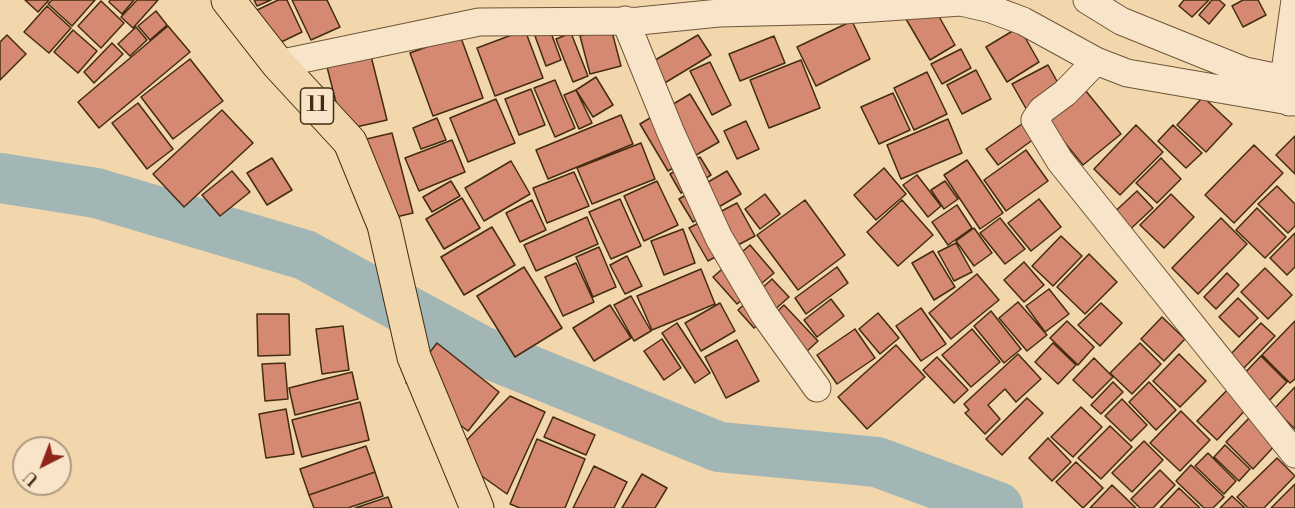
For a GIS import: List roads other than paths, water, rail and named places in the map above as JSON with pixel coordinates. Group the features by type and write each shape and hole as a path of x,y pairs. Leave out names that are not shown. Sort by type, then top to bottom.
{"highway":[{"name":"11","path":"228,0 278,64 350,142 384,225 414,357 477,508"}],"street":[{"path":"1088,0 1121,21 1245,71 1289,94"},
{"path":"1289,94 1295,0"},
{"path":"278,64 479,22 630,14 718,13 840,5 961,2 991,9 1023,21 1096,61 1127,73 1185,84 1289,94"},
{"path":"630,14 671,133 719,238 764,314 817,388"},
{"path":"1170,40 1185,84"},
{"path":"1096,61 1065,93 1042,110 1035,120 1060,161 1295,454"}],"waterway":[{"path":"0,178 96,193 305,255 482,351 719,447 877,462 998,507"}]}
